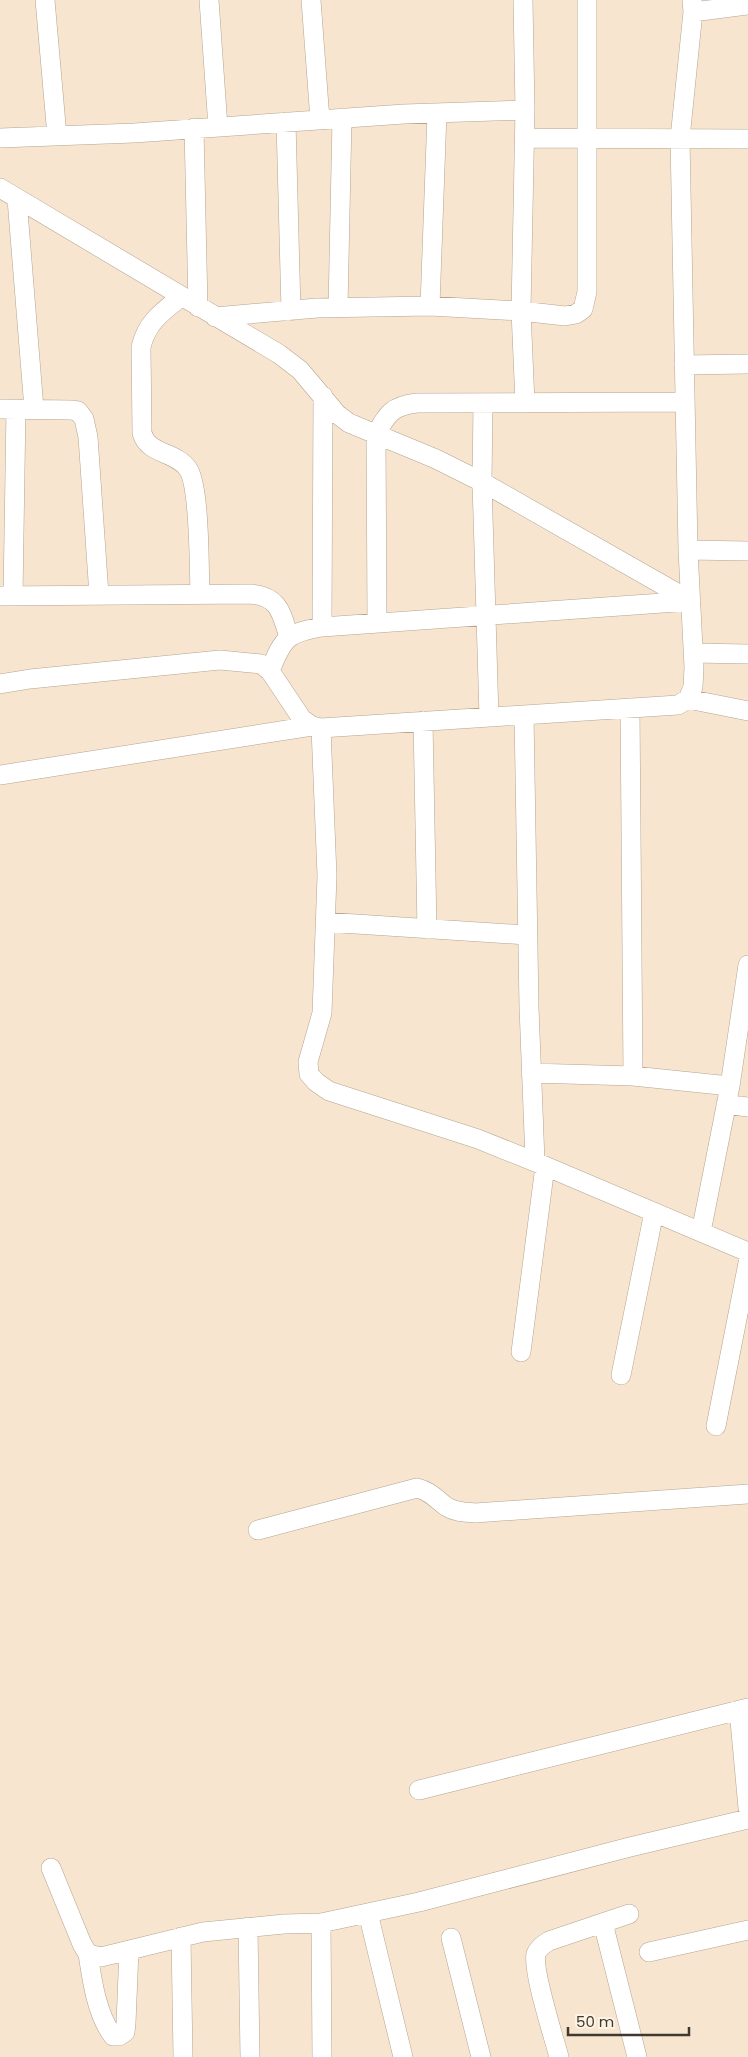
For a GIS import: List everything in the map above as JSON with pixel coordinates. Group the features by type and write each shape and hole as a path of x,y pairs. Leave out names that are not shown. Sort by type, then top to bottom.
{"street":[{"path":"45,0 57,136"},
{"path":"209,0 218,127"},
{"path":"311,0 320,120"},
{"path":"523,0 525,138 521,311 525,403"},
{"path":"215,317 338,308 430,306 521,311 565,316 576,314 583,309 588,292 587,0"},
{"path":"688,699 693,687 693,653 688,550 680,138 692,6 748,5"},
{"path":"0,138 218,127 342,118 525,110"},
{"path":"430,306 437,113"},
{"path":"338,308 342,118"},
{"path":"286,122 291,311"},
{"path":"194,128 198,307"},
{"path":"525,138 748,139"},
{"path":"0,188 279,354 300,370 337,414 343,418 436,459 482,482 691,601"},
{"path":"17,198 16,409 7,475 7,596 264,595 274,601 280,610 289,637"},
{"path":"181,297 156,316 148,326 144,336 141,347 142,432 144,441 151,447 184,463 194,480 200,594"},
{"path":"684,365 748,364"},
{"path":"322,627 323,396"},
{"path":"378,623 376,434 386,416 394,408 402,405 483,403 685,402"},
{"path":"483,403 482,482 489,717"},
{"path":"16,409 78,412 87,426 99,595"},
{"path":"688,550 748,551"},
{"path":"270,671 280,648 289,637 304,630 322,627 691,601"},
{"path":"693,653 748,654"},
{"path":"0,684 30,679 220,660 261,664 270,671 302,719 316,727"},
{"path":"0,776 316,727 630,708 678,704 688,699 748,711"},
{"path":"630,708 633,1076"},
{"path":"521,1352 540,1163 531,1073 524,714"},
{"path":"423,721 427,929"},
{"path":"316,727 327,876 322,1014 308,1062 309,1074 316,1082 329,1091 478,1139 540,1163 748,1252"},
{"path":"325,922 527,935"},
{"path":"701,1232 728,1095 748,965"},
{"path":"531,1073 633,1076 728,1095 748,1107"},
{"path":"621,1375 654,1212"},
{"path":"716,1426 748,1263"},
{"path":"258,1530 417,1488 426,1490 448,1508 459,1512 475,1513 748,1494"},
{"path":"419,1790 743,1709 748,1808"},
{"path":"88,1954 101,1957 204,1932 248,1927 321,1923 419,1902 630,1847 748,1820"},
{"path":"51,1868 82,1944 88,1954 91,1974 103,2019 113,2036 120,2036 125,2032 128,1950"},
{"path":"368,1913 402,2057"},
{"path":"559,2057 538,1974 536,1953 541,1946 549,1941 629,1914"},
{"path":"321,1923 322,2057"},
{"path":"603,1923 637,2057"},
{"path":"248,1927 250,2057"},
{"path":"649,1952 748,1930"},
{"path":"181,1937 183,2057"},
{"path":"451,1938 481,2057"},
{"path":"322,2026 330,2057"}]}
